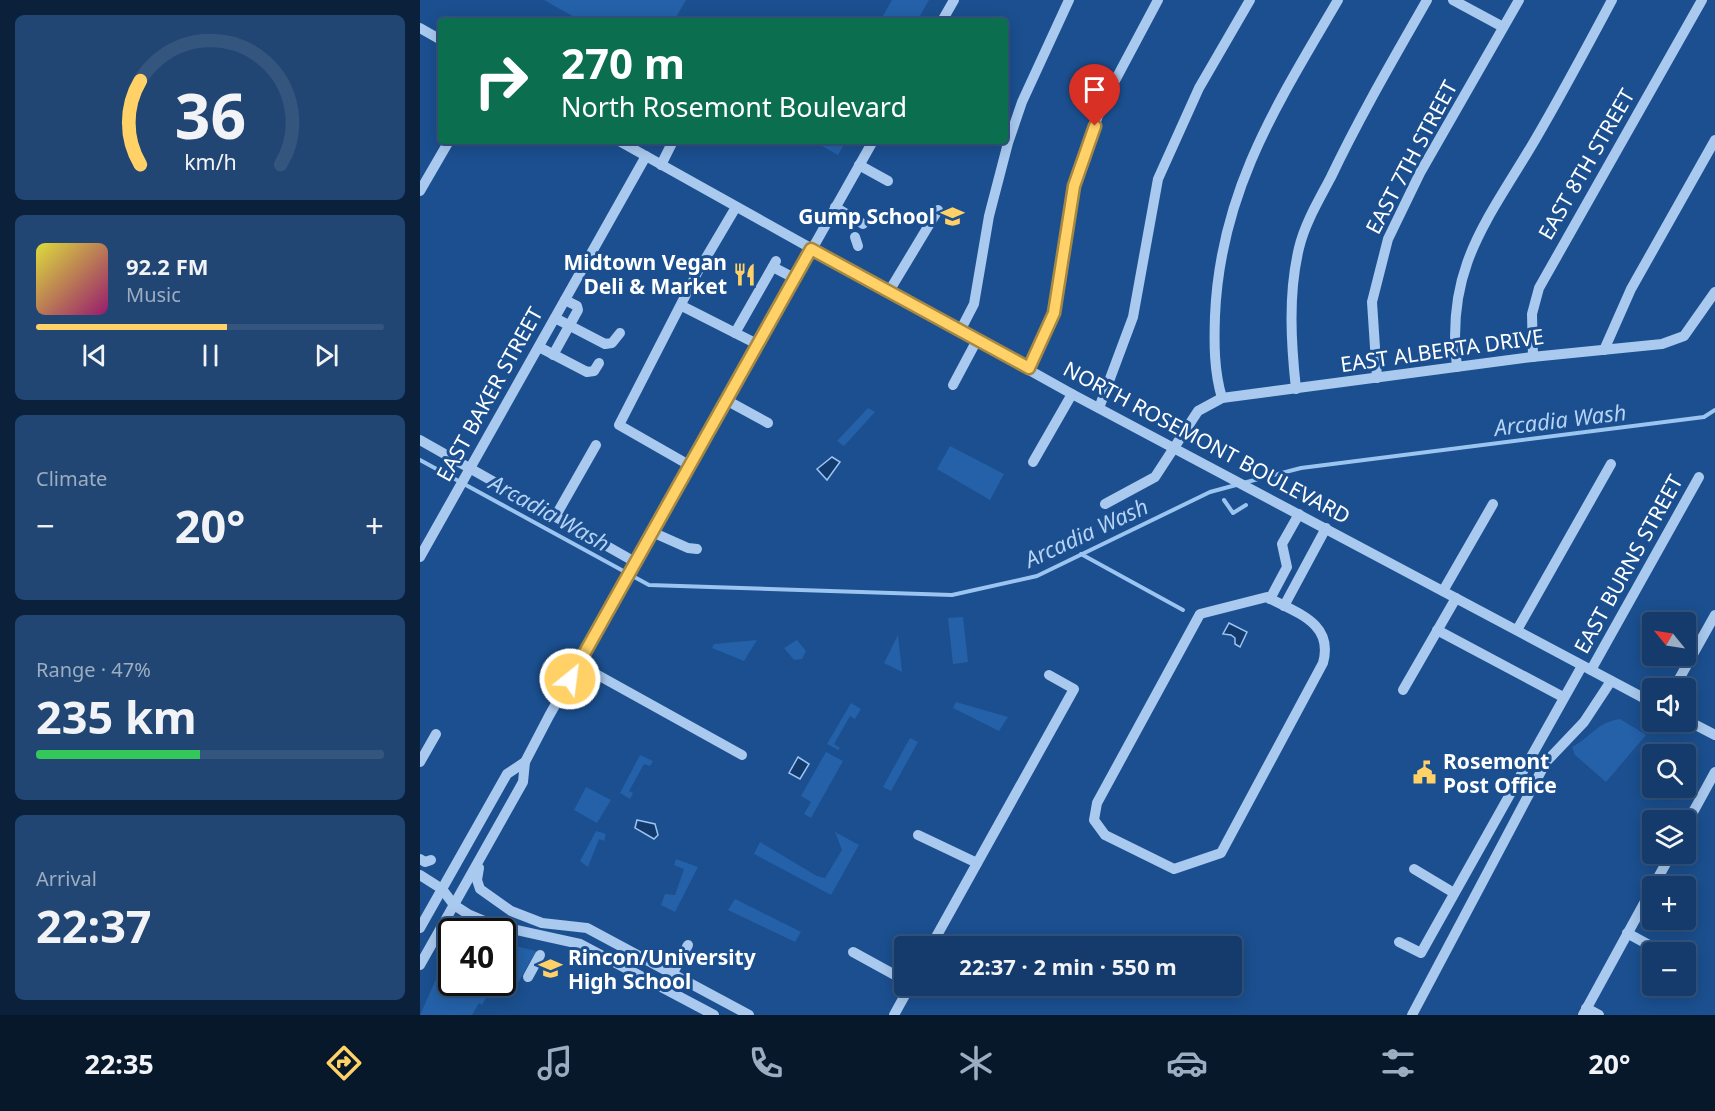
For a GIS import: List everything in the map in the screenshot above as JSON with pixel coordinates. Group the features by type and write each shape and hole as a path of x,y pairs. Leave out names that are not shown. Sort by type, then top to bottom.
{"street":[{"path":"944,18 954,0"},
{"path":"1008,143 1022,102 1069,0"},
{"path":"1029,368 1054,313 1074,186 1101,106 1158,0"},
{"path":"1099,408 1133,317 1158,179 1199,88 1250,0"},
{"path":"1222,398 1215,362 1216,290 1231,210 1248,165 1271,117 1338,0"},
{"path":"1296,389 1292,343 1292,300 1299,248 1308,223 1364,110 1427,0"},
{"path":"1453,0 1503,27"},
{"name":"EAST 7TH STREET","path":"1377,378 1372,335 1372,302 1388,239 1420,173 1519,0"},
{"path":"1457,367 1454,340 1464,266 1486,219 1534,142 1612,0"},
{"name":"EAST 8TH STREET","path":"1533,357 1532,314 1539,288 1702,0"},
{"path":"420,28 438,38"},
{"path":"1604,350 1631,289 1715,140"},
{"path":"420,191 447,144"},
{"name":"NORTH ROSEMONT BOULEVARD","path":"624,144 1072,394 1234,478 1642,697"},
{"path":"661,165 672,144"},
{"path":"420,965 523,782 525,762 578,664 871,144"},
{"path":"960,331 974,304 988,216 1008,144"},
{"name":"EAST BAKER STREET","path":"420,557 646,156"},
{"path":"859,165 888,180"},
{"path":"689,465 619,425 697,273 736,207"},
{"path":"835,207 863,224"},
{"path":"888,293 938,210"},
{"path":"735,333 775,264 794,278"},
{"name":"EAST ALBERTA DRIVE","path":"1105,504 1155,477 1198,411 1222,398 1533,357 1662,344 1684,336 1710,311 1715,292"},
{"path":"553,355 578,307 565,300"},
{"path":"682,306 757,344"},
{"path":"555,318 605,345 612,343 620,333"},
{"path":"953,385 977,340"},
{"path":"538,347 587,372 594,371 599,363"},
{"path":"1033,462 1072,394"},
{"path":"726,400 768,423"},
{"path":"420,440 555,517 633,565"},
{"path":"555,517 596,446"},
{"path":"1517,630 1611,464"},
{"name":"EAST BURNS STREET","path":"1399,942 1421,953 1563,697 1586,668 1699,477"},
{"path":"1443,591 1493,504"},
{"path":"1270,599 1287,567 1281,544 1299,514"},
{"path":"1284,606 1326,528"},
{"path":"652,532 688,548 697,549"},
{"path":"1284,556 1304,568"},
{"path":"1403,690 1456,598"},
{"path":"1270,599 1284,606 1320,628 1332,641 1323,663 1221,853 1178,869 1171,868 1105,835 1094,820 1097,803 1200,614 1270,599"},
{"path":"1680,678 1715,615"},
{"path":"1437,630 1563,697"},
{"path":"578,664 742,755"},
{"path":"937,936 1074,689 1049,675"},
{"path":"1412,1015 1546,762 1584,722 1611,681"},
{"path":"1696,725 1715,735"},
{"path":"420,762 436,734"},
{"path":"420,928 507,774 525,762"},
{"path":"1694,810 1715,772"},
{"path":"918,835 977,863"},
{"path":"480,859 477,880 479,888 502,906 542,923 587,928 749,1015"},
{"path":"1599,1015 1584,1012 1665,864"},
{"path":"1414,869 1454,893"},
{"path":"420,875 442,889 454,905 494,926 580,944 714,1015"},
{"path":"1627,933 1644,942"},
{"path":"664,988 688,945"},
{"path":"853,952 894,975"},
{"path":"528,977 540,955"},
{"path":"894,1015 904,996"}],"shaded area":[{"path":"544,0 686,0 676,18 576,18"},
{"path":"892,0 929,0 919,18 882,18"},
{"path":"818,144 844,144 838,155"},
{"path":"868,408 875,412 844,446 837,441"},
{"path":"950,446 1004,474 990,500 937,469"},
{"path":"832,457 840,462 827,480 817,469"},
{"path":"963,617 968,662 953,664 948,618"},
{"path":"1229,623 1247,632 1240,647 1235,644 1235,638 1223,634"},
{"path":"898,635 902,672 884,663"},
{"path":"757,640 744,661 712,648 714,644"},
{"path":"797,640 806,651 802,659 794,660 784,648"},
{"path":"956,702 1008,717 999,731 953,708"},
{"path":"851,703 861,709 855,719 850,716 834,744 840,748 838,750 827,744"},
{"path":"1620,719 1646,735 1606,782 1575,755 1572,747 1599,727"},
{"path":"910,738 918,742 891,791 883,787"},
{"path":"826,752 843,761 811,818 804,814 811,802 801,796"},
{"path":"640,755 653,761 650,766 644,764 629,791 633,793 630,799 620,793"},
{"path":"798,757 809,764 800,779 789,773"},
{"path":"586,787 611,800 597,823 574,810"},
{"path":"637,820 655,824 658,835 654,839 635,828"},
{"path":"596,831 606,834 604,841 599,839 588,867 580,861"},
{"path":"835,832 859,845 831,895 754,854 760,842 817,876 825,878 842,850"},
{"path":"676,859 698,867 675,912 661,905 665,894 675,895 684,869 674,865"},
{"path":"735,899 801,932 795,942 728,910"},
{"path":"516,946 536,951 516,986"},
{"path":"438,975 438,996 487,996 482,1005 479,1003 472,1015 420,1015"}],"waterway":[{"name":"Arcadia Wash","path":"1243,483 1301,468 1704,417 1715,410"},
{"name":"Arcadia Wash","path":"420,460 649,585 952,595 1037,576 1210,492 1236,485"},
{"path":"1224,500 1233,513 1246,505"},
{"path":"1081,554 1183,610"}],"place":[{"name":"Gump School","path":"953,216"},
{"name":"Midtown Vegan Deli & Market","path":"745,274"},
{"name":"Rosemont Post Office","path":"1425,773"},
{"name":"Rincon/University High School","path":"550,969"}],"route":[{"path":"570,679 811,249 1029,368 1054,313 1074,186 1095,126"}]}
